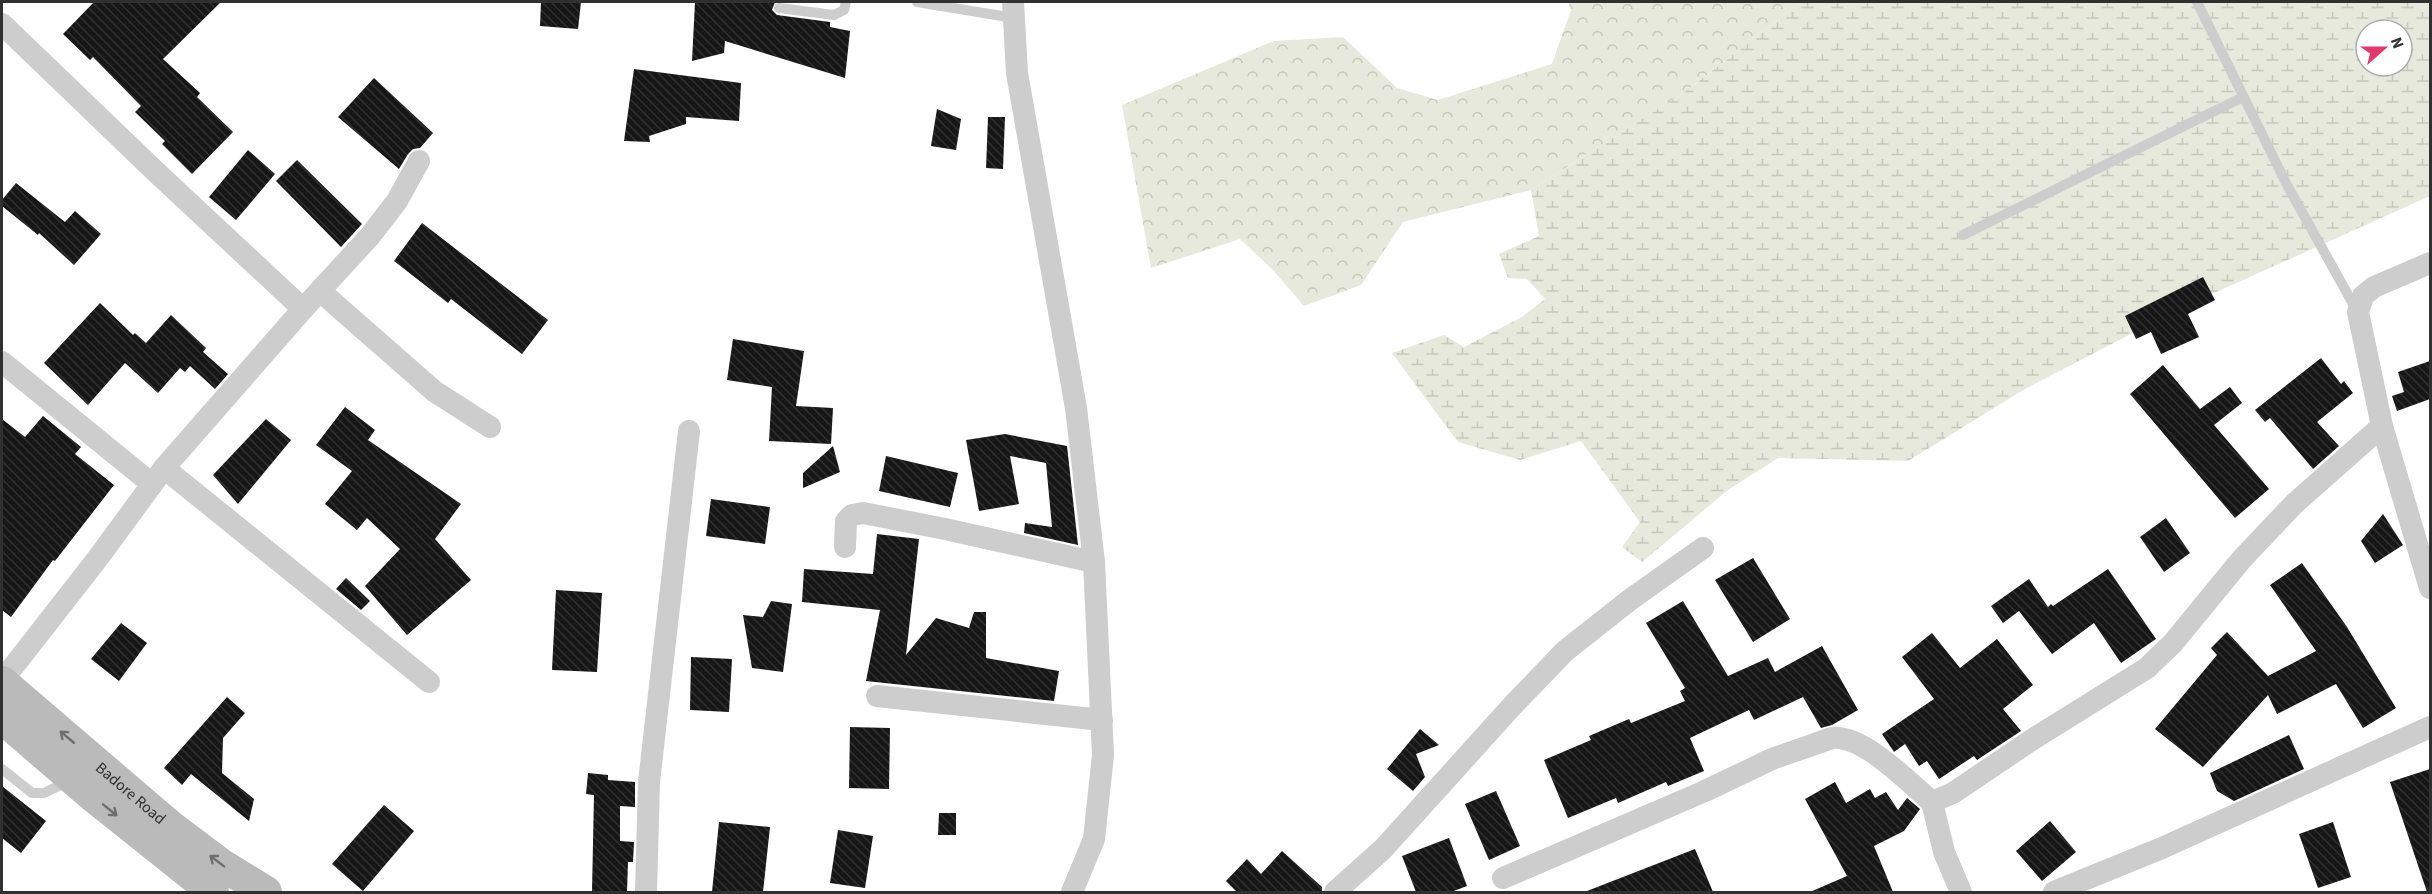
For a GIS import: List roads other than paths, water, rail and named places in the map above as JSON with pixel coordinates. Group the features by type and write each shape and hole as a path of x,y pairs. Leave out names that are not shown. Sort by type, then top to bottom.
{"main road":[{"name":"Badore Road","path":"2,681 169,825 222,865 266,892"},
{"name":"Badore Road","path":"2,718 73,779 213,892"}],"street":[{"path":"1014,10 1017,73 1076,408 1094,562 1103,755 1094,839 1072,892"},
{"path":"2,24 303,309"},
{"path":"2,681 98,558 158,476 303,309 370,237 397,201 420,161"},
{"path":"2430,263 2374,288 2363,296 2358,312 2382,426 2422,531 2430,588"},
{"path":"320,291 434,391 490,427"},
{"path":"2,362 158,476 429,682"},
{"path":"1932,802 1953,793 2030,741 2147,668 2173,642 2241,560 2287,510 2382,426"},
{"path":"646,892 649,782 690,431"},
{"path":"844,547 846,521 852,515 863,513 945,528 1094,562"},
{"path":"1335,892 1383,849 1565,651 1622,606 1703,548"},
{"path":"877,696 1102,720"},
{"path":"2054,892 2162,848 2430,727"},
{"path":"1503,878 1705,791 1772,759 1832,738 1842,738 1859,744 1892,767 1932,802 1944,852 1961,892"}],"lane":[{"path":"779,8 834,15 844,10 846,2"},
{"path":"917,2 1014,10"},
{"path":"2197,2 2287,185 2358,312"},
{"path":"1963,235 2243,97"},
{"path":"2,769 32,794 44,793 73,779"}]}
